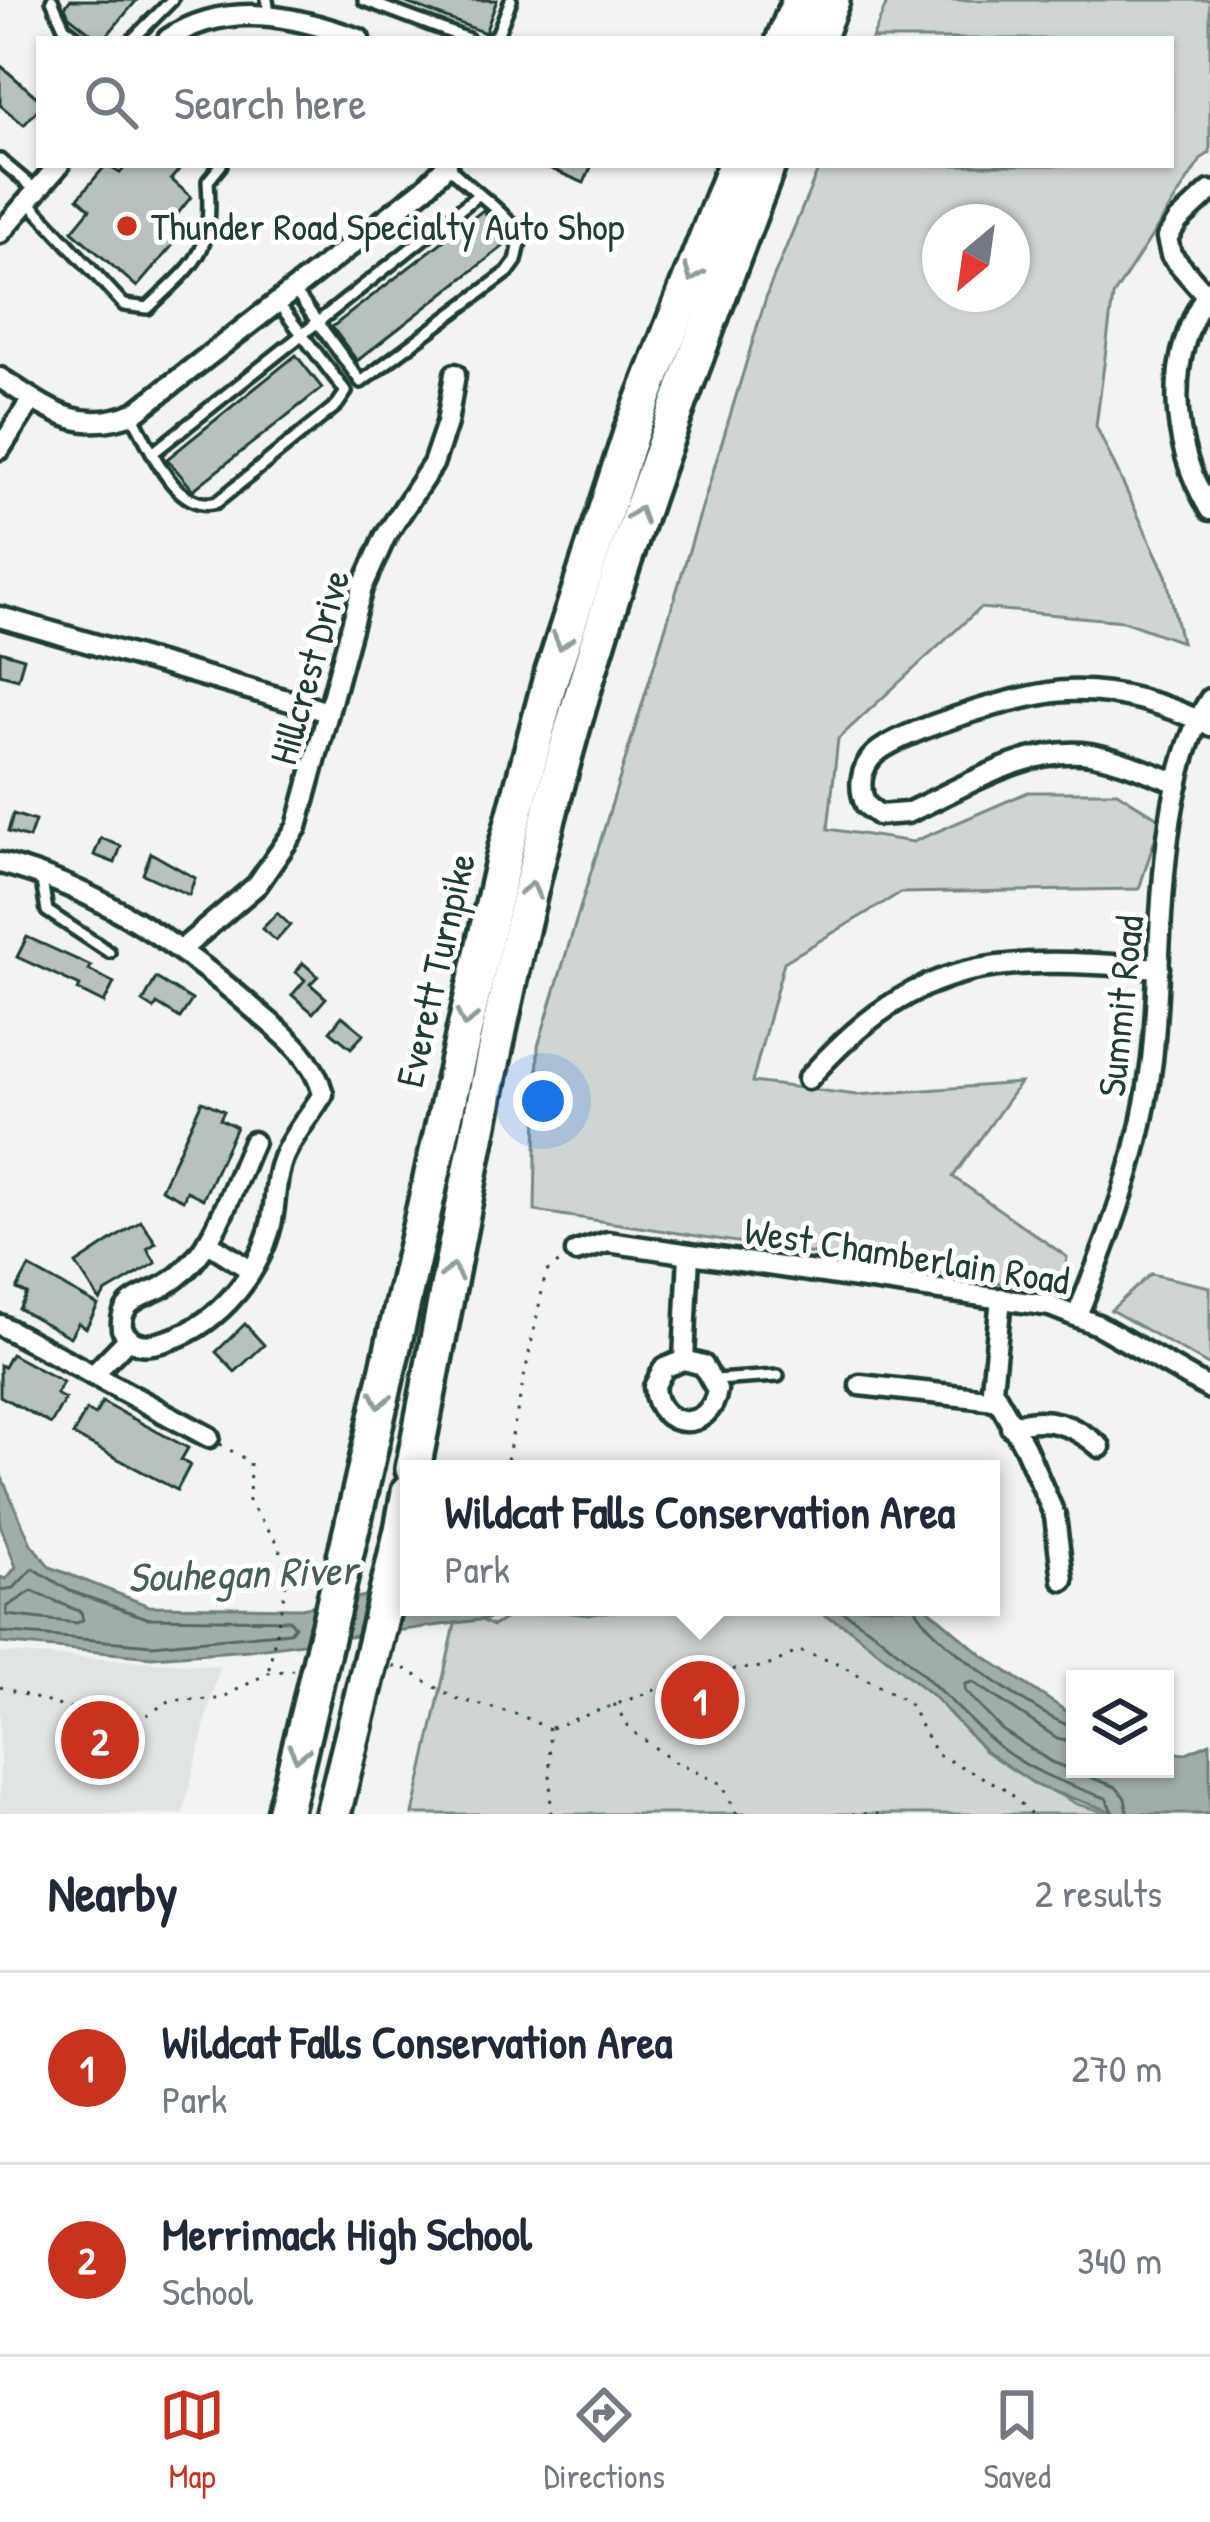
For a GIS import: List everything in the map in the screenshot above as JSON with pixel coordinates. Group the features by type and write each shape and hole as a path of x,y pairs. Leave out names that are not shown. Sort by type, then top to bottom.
{"highway":[{"path":"785,36 800,0"},
{"path":"818,36 832,0"},
{"name":"Everett Turnpike","path":"284,1814 303,1682 353,1523 428,1181 544,703 633,427 734,168"},
{"name":"Everett Turnpike","path":"415,1460 504,1004 564,757 641,502 767,168"},
{"path":"333,1814 400,1538"}],"street":[{"path":"177,36 214,8 245,3 276,4 352,36"},
{"path":"0,233 56,168"},
{"path":"0,378 56,413 87,423 131,414 425,188 444,168"},
{"path":"1210,191 1167,238 1172,255 1208,292 1185,340 1175,396 1183,449 1210,510"},
{"name":"Hillcrest Drive","path":"182,949 257,885 289,843 368,572 433,464 447,423 455,374"},
{"path":"0,449 32,399"},
{"path":"0,617 328,712"},
{"path":"1178,783 1103,757 1056,753 1018,763 896,816 872,811 861,784 868,763 885,748 1029,694 1097,692 1204,723"},
{"name":"Summit Road","path":"1076,1315 1111,1230 1138,1142 1152,1056 1166,865 1178,783 1182,760 1204,723 1210,699"},
{"path":"0,863 75,889 182,949 296,1046 315,1071 323,1094 284,1155 270,1231 227,1302 200,1326 150,1345 128,1339"},
{"path":"808,1079 874,1014 914,990 962,971 1037,961 1159,968"},
{"path":"128,1339 121,1321 126,1306 185,1271 207,1242 254,1142"},
{"path":"207,1242 250,1269"},
{"name":"West Chamberlain Road","path":"576,1252 608,1243 1001,1298 1076,1315 1210,1389"},
{"path":"684,1360 689,1254"},
{"path":"1001,1298 992,1389 1055,1516 1063,1580"},
{"path":"0,1325 208,1437"},
{"path":"93,1376 128,1339"},
{"path":"684,1360 703,1365 715,1380 716,1399 705,1416 687,1423 659,1408 654,1388 664,1368 684,1360"},
{"path":"860,1385 996,1400"},
{"path":"1011,1426 1046,1420 1086,1435 1100,1448"}],"lane":[{"path":"52,0 64,27 76,36"},
{"path":"137,36 172,0"},
{"path":"364,0 461,36"},
{"path":"494,36 511,0"},
{"path":"0,160 124,305 140,310 148,308 194,263 204,246 211,226 208,181 219,168"},
{"path":"131,414 186,499 195,504 217,502 337,405 346,392 516,262 521,238 512,222 450,168"},
{"path":"154,452 478,195"},
{"path":"286,296 318,323 361,382"},
{"path":"286,296 302,335 346,392"},
{"path":"41,875 47,910 109,952"},
{"path":"715,1380 778,1376"}],"path":[{"path":"507,1460 546,1272 576,1252"},
{"path":"208,1437 250,1462 248,1502 278,1543 288,1574 268,1672"},
{"path":"379,1667 400,1666 454,1698 520,1715 549,1729 707,1671 765,1666 799,1651 837,1663 908,1702 936,1754 1006,1789 1031,1814"},
{"path":"0,1687 127,1726 171,1700 220,1699 268,1672 303,1682"},
{"path":"614,1704 631,1730 674,1762 722,1784 736,1814"},
{"path":"549,1729 551,1814"},
{"path":"852,1814 883,1814"}],"shaded area":[{"path":"888,0 1210,0 1210,153 1202,158 1113,296 1096,426 1166,575 1181,642 1123,621 980,608 838,739 828,829 913,842 1028,792 1117,792 1161,820 1139,889 900,893 784,962 752,1082 857,1095 1020,1083 953,1177 1067,1257 1062,1292 535,1211 538,1046 768,291 819,168 1174,168 1174,36 873,36"},
{"path":"1151,1274 1210,1287 1210,1366 1111,1310"},
{"path":"509,1616 840,1616 1049,1789 1111,1814 413,1814 456,1620 477,1618 493,1626"},
{"path":"0,1653 219,1666 183,1814 0,1814"}],"water":[{"path":"0,1473 31,1544 50,1567 149,1606 301,1608 400,1590 400,1616 510,1616 249,1650 152,1657 0,1643 0,1577 6,1579 16,1567 0,1525"},
{"path":"826,1616 936,1616 982,1655 1066,1711 1066,1778 1174,1778 1174,1752 1184,1754 1210,1743 1210,1814 1119,1814 1039,1787 985,1751 932,1695 849,1628"}],"building":[{"path":"70,0 137,0 107,36 94,36 65,7"},
{"path":"399,0 497,0 485,33"},
{"path":"0,65 36,96 36,111 24,125 0,105"},
{"name":"Thunder Road Specialty Auto Shop","path":"103,168 120,173 124,168 180,168 171,179 191,197 172,221 184,232 137,287 72,231 90,209 78,198"},
{"path":"549,168 591,168 584,183"},
{"path":"483,210 509,242 357,361 332,327"},
{"path":"296,355 322,388 193,490 167,459"},
{"path":"0,651 24,658 18,679 0,674"},
{"path":"13,814 35,821 29,838 8,832"},
{"path":"101,838 121,846 115,863 94,855"},
{"path":"151,853 195,878 189,895 143,874"},
{"path":"277,913 290,925 276,941 262,929"},
{"path":"27,937 91,966 89,970 114,983 104,1003 78,990 80,986 17,957"},
{"path":"303,963 318,976 310,984 326,998 313,1013 292,995 305,980 296,972"},
{"path":"156,978 192,1000 180,1018 157,1004 154,1009 143,1002"},
{"path":"342,1016 364,1034 351,1048 330,1031"},
{"path":"202,1101 224,1111 220,1119 236,1127 203,1199 187,1191 183,1200 161,1189"},
{"path":"141,1221 156,1243 147,1249 156,1263 105,1293 100,1301 76,1264"},
{"path":"29,1267 98,1305 86,1328 78,1323 70,1337 19,1309 27,1294 17,1289"},
{"path":"245,1324 264,1345 235,1372 216,1352"},
{"path":"11,1354 63,1382 56,1394 65,1399 51,1424 0,1396 0,1365 4,1367"},
{"path":"102,1402 188,1448 181,1460 190,1465 177,1490 73,1435 86,1410 95,1415"}],"place":[{"name":"Thunder Road Specialty Auto Shop","path":"127,226"},
{"name":"Wildcat Falls Conservation Area","path":"700,1700"},
{"name":"Merrimack High School","path":"100,1740"}],"water label":[{"name":"Souhegan River","path":"242,1573"}]}
